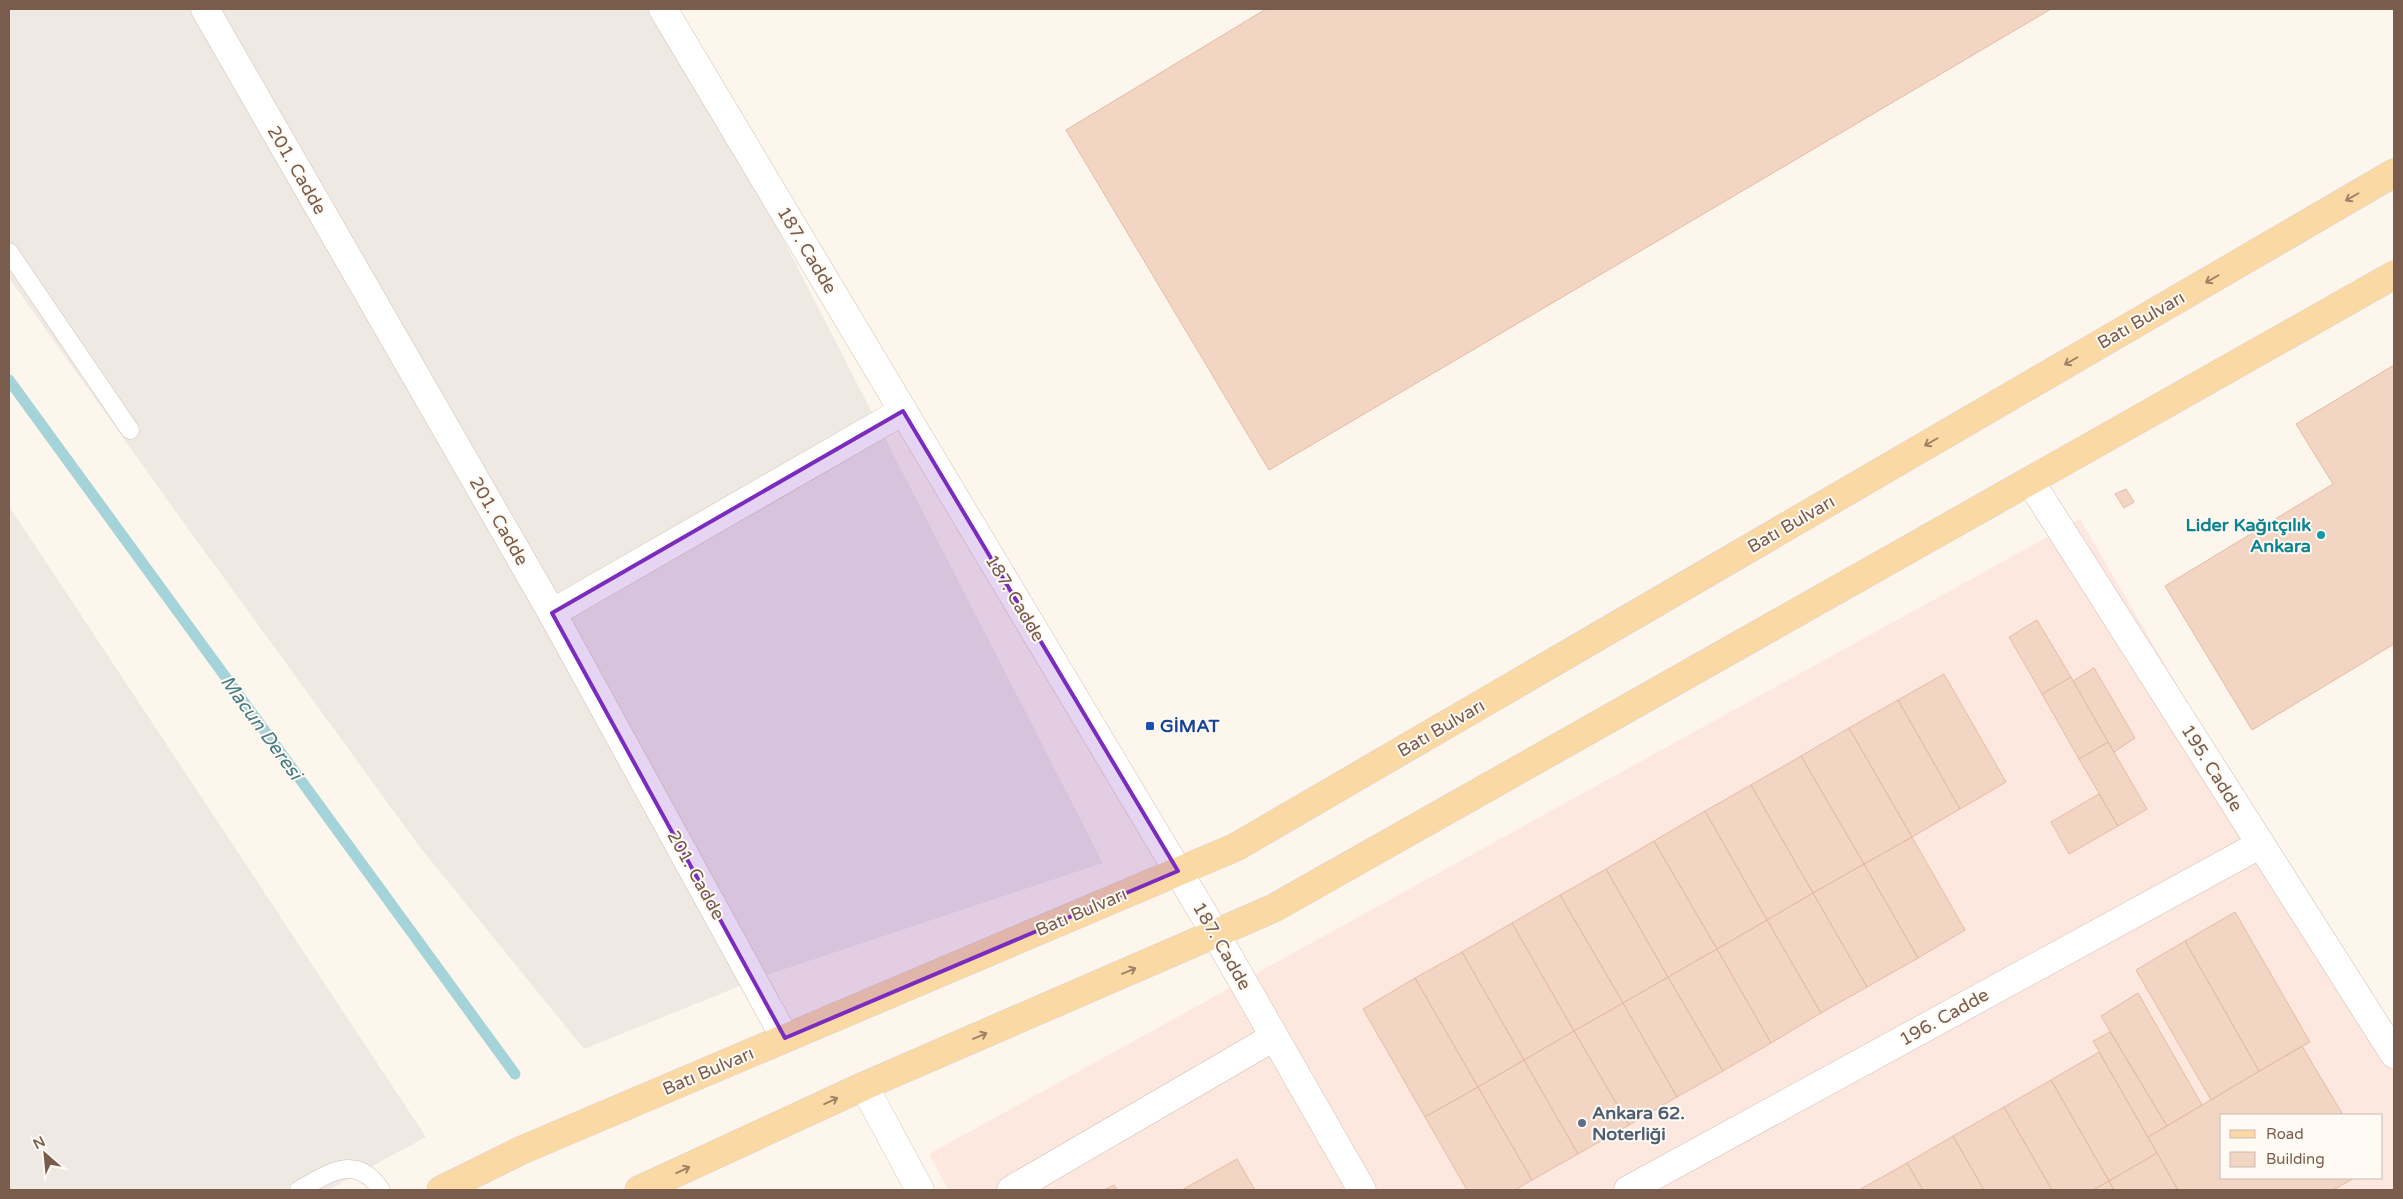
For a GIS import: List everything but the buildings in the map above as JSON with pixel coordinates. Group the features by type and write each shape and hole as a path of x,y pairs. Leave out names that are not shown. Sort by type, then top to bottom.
{"main road":[{"name":"Batı Bulvarı","path":"441,1190 522,1150 1245,842 2394,173"},
{"path":"639,1190 864,1086 1274,908 2394,275"}],"street":[{"name":"201. Cadde","path":"205,9 552,613 785,1038"},
{"name":"187. Cadde","path":"663,9 1178,871 1362,1190"},
{"path":"552,613 903,411"},
{"name":"195. Cadde","path":"2030,481 2394,1054"},
{"name":"196. Cadde","path":"1628,1190 2261,844"},
{"path":"1012,1190 1274,1037"},
{"path":"864,1086 920,1190"}],"lane":[{"path":"9,252 130,430"},
{"path":"299,1190 339,1169 353,1169 370,1177 381,1190"}],"highlighted area":[{"path":"903,411 1178,871 785,1038 552,613"}],"shaded area":[{"path":"9,9 665,9 1103,863 767,975 584,1049 419,846 181,519 9,278"},
{"path":"9,506 426,1137 328,1190 9,1190"},
{"path":"2080,519 2394,1057 2394,1190 948,1190 929,1154"}],"waterway":[{"name":"Macun Deresi","path":"9,380 515,1074"}],"place":[{"name":"Lider Kağıtçılık Ankara","path":"2321,535"},
{"name":"GİMAT","path":"1150,726"},
{"name":"Ankara 62. Noterliği","path":"1582,1123"}]}
